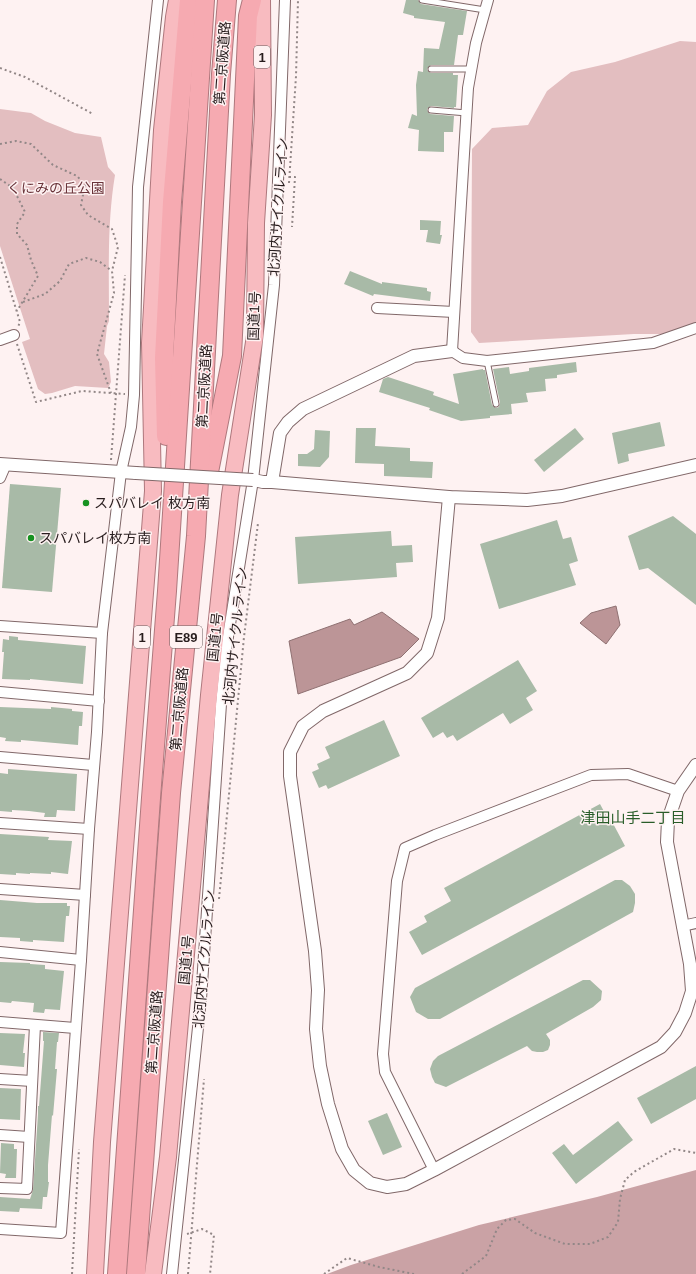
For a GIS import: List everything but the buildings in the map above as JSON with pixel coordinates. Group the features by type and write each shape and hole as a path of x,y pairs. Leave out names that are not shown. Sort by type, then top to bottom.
{"highway":[{"name":"1","path":"95,1274 102,1142 152,499 150,343 162,130 177,0"},
{"path":"169,552 164,358 172,202 189,0"},
{"name":"第二京阪道路","path":"117,1274 169,552 205,0"},
{"name":"第二京阪道路","path":"136,1274 171,793 196,536 221,74 227,0"},
{"path":"196,536 232,356 248,16 252,0"},
{"name":"国道1号","path":"153,1274 168,1157 209,695 230,495 255,336 256,223 263,115 262,0"}],"street":[{"path":"0,1229 60,1232 99,701 102,633 120,472 131,427 134,395 138,187 158,0"},
{"path":"172,1274 202,999 224,681 228,643 253,480 274,285 285,0"},
{"path":"452,351 468,88 476,43 487,5"},
{"path":"377,308 454,312"},
{"path":"272,482 280,433 288,422 303,409 414,356 452,351 463,358 488,360 653,343 696,328"},
{"path":"0,340 14,335"},
{"path":"0,478 3,464 253,480 449,497 527,500 562,496 696,465"},
{"path":"449,497 438,618 427,653 407,673 323,711 303,726 290,752 290,776 315,951 318,990 316,1029 320,1066 328,1104 342,1149 354,1170 370,1183 387,1187 406,1184 661,1047 675,1032 685,1013 692,990 690,964 667,842 668,820 678,791 696,766"},
{"path":"0,626 102,633"},
{"path":"0,692 99,701"},
{"path":"0,757 94,765"},
{"path":"434,1170 385,1072 383,1054 397,881 405,848 591,775 628,774 678,791"},
{"path":"0,823 89,829"},
{"path":"0,889 85,895"},
{"path":"682,926 696,923"},
{"path":"0,952 80,960"},
{"path":"0,1022 75,1028"},
{"path":"0,1188 27,1189 35,1025"},
{"path":"0,1079 32,1081"},
{"path":"0,1135 29,1137"}],"lane":[{"path":"422,0 487,5"},
{"path":"431,69 471,69"},
{"path":"431,110 467,113"},
{"path":"488,360 496,404"}],"path":[{"name":"北河内サイクルライン","path":"289,185 296,76 298,0"},
{"path":"0,68 25,77 93,114"},
{"path":"0,143 16,141 31,144 53,165 77,176 85,185 81,205 88,215 112,229 118,247 112,272 114,293 97,354 111,393"},
{"path":"278,176 290,178 295,177 292,227"},
{"path":"0,179 13,188 25,212 17,224 17,234 27,245 31,260 38,276 17,311"},
{"path":"0,257 20,322 14,335 36,402 82,391 134,395"},
{"path":"22,303 45,294 60,281 69,264 86,258 100,262 112,272"},
{"name":"北河内サイクルライン","path":"219,906 244,637 258,521"},
{"path":"188,1274 204,1078"},
{"path":"462,1274 486,1256 497,1229 506,1220 515,1219 535,1233 564,1244 590,1244 608,1237 618,1222 620,1199 625,1180 634,1172 674,1149 696,1153"},
{"path":"176,1237 202,1229 214,1235 210,1274"},
{"path":"324,1274 347,1258 379,1268 414,1274"}],"green space":[{"path":"680,41 696,42 696,334 634,334 479,343 471,332 472,149 492,128 528,125 547,91 571,72 615,62"},
{"name":"くにみの丘公園","path":"0,109 31,113 45,121 75,133 101,137 108,167 115,175 112,193 110,229 109,321 107,326 104,354 109,362 111,382 108,388 75,386 45,394 38,389 22,342 30,339 0,246"}],"shaded area":[{"path":"616,606 620,625 606,644 580,623 591,613"},
{"path":"382,612 419,639 401,657 298,694 289,641 350,619 354,625"},
{"path":"696,1170 696,1274 327,1274 351,1265 479,1225 597,1197"}],"place":[{"name":"スパバレイ 枚方南","path":"86,503"},
{"name":"スパバレイ枚方南","path":"31,538"}],"district":[{"name":"津田山手二丁目","path":"633,817"}]}
